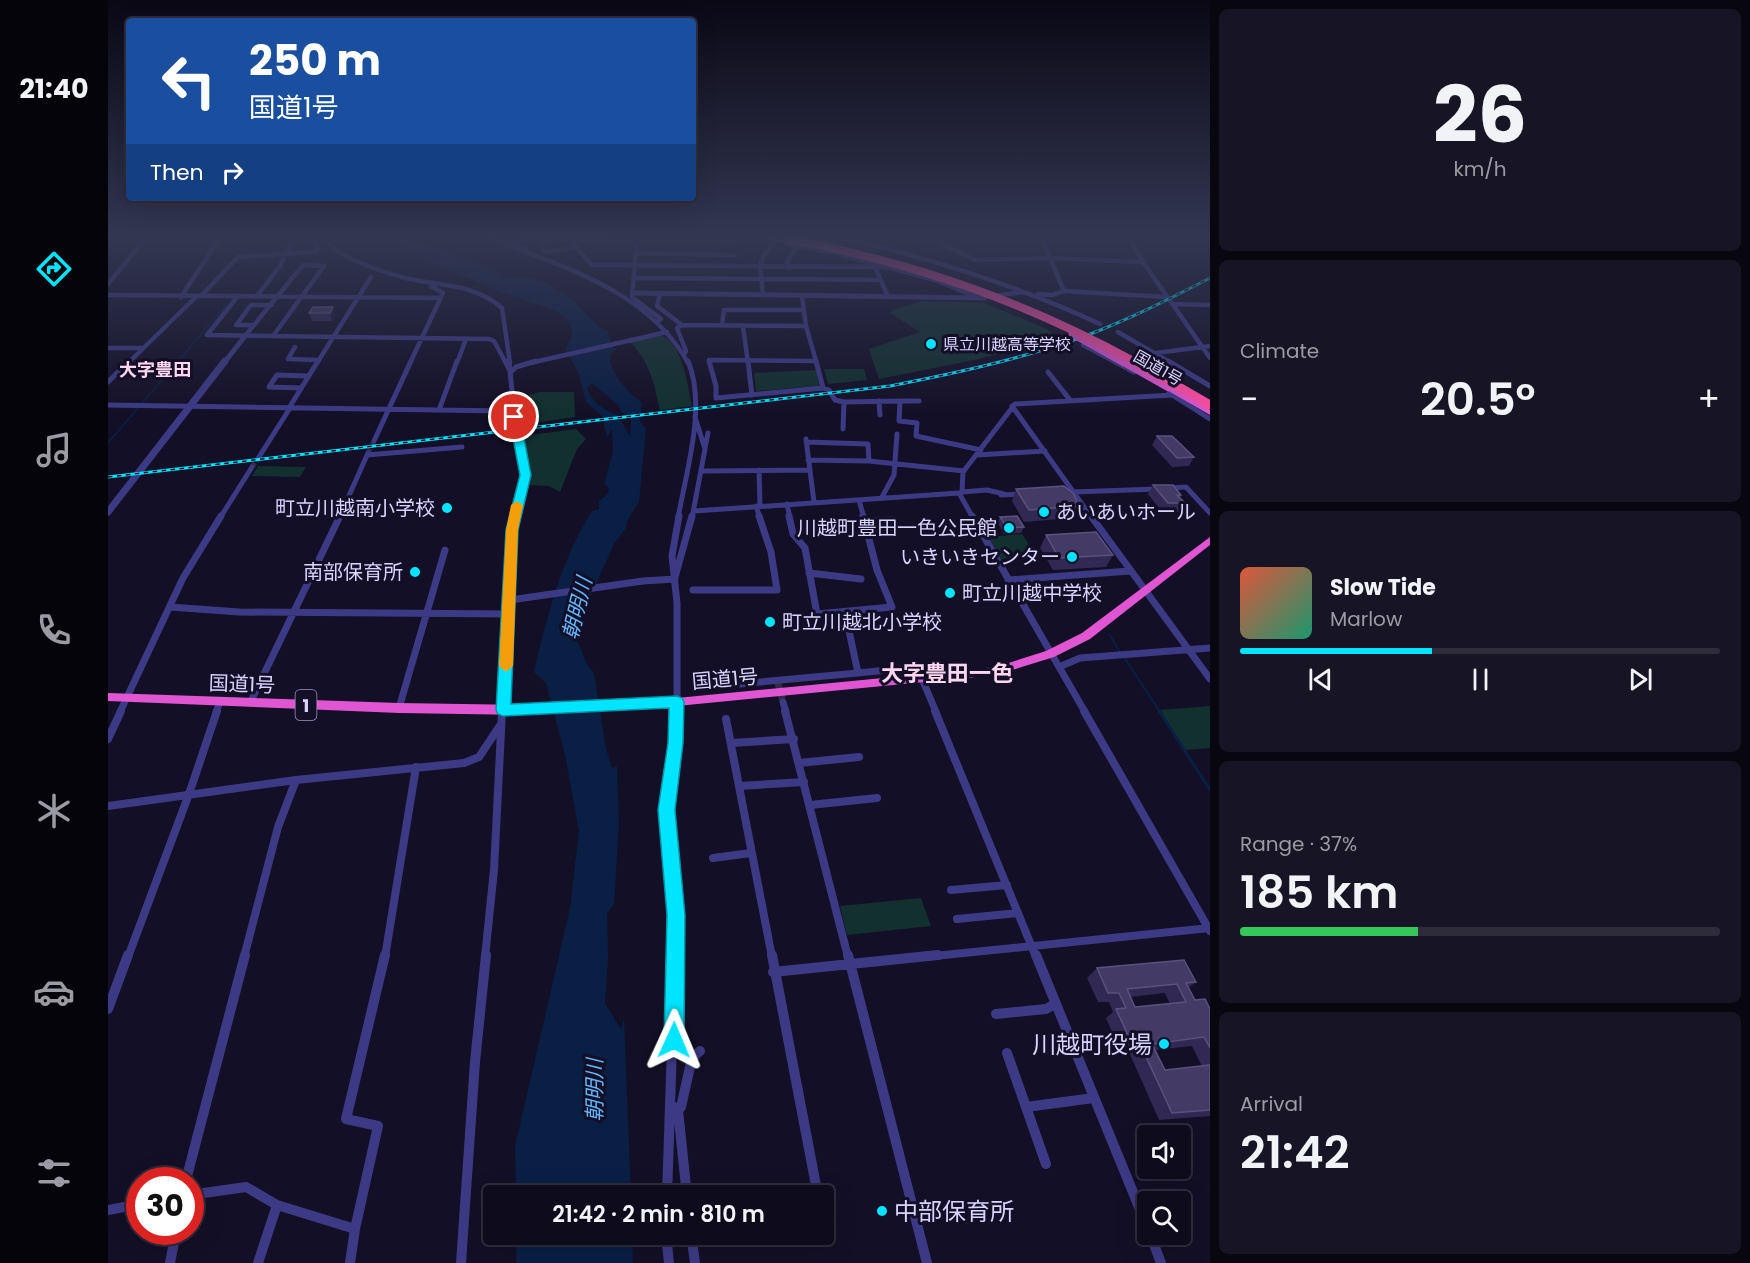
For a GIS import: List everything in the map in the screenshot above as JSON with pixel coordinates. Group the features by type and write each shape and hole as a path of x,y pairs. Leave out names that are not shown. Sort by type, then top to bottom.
{"highway":[{"path":"991,298 1060,328 1210,413"},
{"path":"1004,298 1096,340 1210,405"},
{"path":"1019,298 1104,337 1210,397"},
{"name":"国道1号","path":"108,698 399,708 503,716 520,710 677,702 922,680 996,671 1050,654 1086,636 1207,543"}],"street":[{"path":"108,382 195,298"},
{"path":"236,298 206,334 495,341 510,372"},
{"path":"108,512 253,325 278,298"},
{"path":"273,336 301,298"},
{"path":"260,457 332,337 358,298"},
{"path":"374,441 440,298 435,298"},
{"path":"461,1263 475,1062 494,870 512,530 525,475 516,426 505,316 496,302 488,298"},
{"path":"620,298 657,322 667,332 689,364 695,393 694,417 673,543 672,566 677,603 676,743 666,810 676,915 675,1107 668,1185"},
{"path":"634,298 661,319 657,322"},
{"path":"659,298 657,306 682,325"},
{"path":"802,298 806,326 823,387"},
{"path":"976,298 982,298"},
{"path":"1040,298 1100,324"},
{"path":"1167,298 1210,358"},
{"path":"1172,304 1210,305"},
{"path":"253,325 236,325 251,305 272,305"},
{"path":"722,326 724,310 803,310"},
{"path":"684,355 686,351 677,327 682,325 806,326"},
{"path":"743,326 752,395"},
{"path":"510,372 520,365 667,332"},
{"path":"1118,332 1156,353 1210,346"},
{"path":"439,410 466,339"},
{"name":"国道1号","path":"1083,345 1170,391 1210,419"},
{"path":"295,347 288,359 318,360"},
{"path":"108,348 143,348"},
{"name":"国道1号","path":"1120,365 1156,353 1210,386"},
{"path":"816,361 709,360 716,386 716,398 823,387 829,390 835,400 844,402 919,402"},
{"path":"1048,372 1070,400"},
{"path":"301,388 269,387 278,375 309,376"},
{"path":"512,391 508,396 505,411 516,426"},
{"path":"774,972 1209,929 1008,580 961,492 964,471 1012,406 1025,402 1170,391"},
{"path":"879,401 880,415"},
{"path":"900,401 900,421 917,423 916,436 979,453 1045,451"},
{"path":"843,429 844,402"},
{"path":"108,405 505,411"},
{"path":"1012,406 1210,679"},
{"path":"694,417 698,421 705,449"},
{"path":"675,579 694,511 708,433"},
{"path":"882,497 893,478 897,434"},
{"path":"813,502 806,439 868,444 869,461"},
{"path":"250,703 368,454 462,447"},
{"path":"808,460 869,461 964,471"},
{"path":"108,739 183,578 252,467"},
{"path":"701,471 810,470"},
{"path":"693,590 777,590 771,552 758,506 759,471"},
{"path":"1062,493 1186,487 1210,513"},
{"path":"694,511 987,490 1004,495 1029,494"},
{"path":"787,504 793,534 805,548 817,615 892,607 877,570 859,500"},
{"path":"866,521 892,520"},
{"path":"399,708 445,550"},
{"path":"1008,580 1130,571"},
{"path":"809,573 861,579"},
{"path":"510,600 644,581 675,579"},
{"path":"170,608 508,614"},
{"path":"845,612 858,673"},
{"path":"1059,667 1080,658 1210,648"},
{"path":"695,688 917,667 1137,1202"},
{"path":"108,1009 189,794 220,702"},
{"path":"783,702 927,1263"},
{"path":"108,806 296,780 464,763 479,757 503,716"},
{"path":"726,718 816,1185"},
{"path":"731,743 794,739"},
{"path":"799,763 859,757"},
{"path":"350,1263 355,1229 378,1126 346,1119 389,934 406,806 416,767"},
{"path":"189,1167 278,827 296,780"},
{"path":"739,786 804,782"},
{"path":"810,804 877,798"},
{"path":"713,858 751,853"},
{"path":"951,890 1007,885"},
{"path":"957,919 1018,913"},
{"path":"996,1014 1046,1009 1056,1004"},
{"path":"675,1107 681,1107 692,1058 700,1051"},
{"path":"1007,1053 1046,1164"},
{"path":"1026,1107 1094,1098"},
{"path":"675,1107 686,1185"},
{"path":"204,1193 246,1187 277,1205 355,1229"},
{"path":"258,1263 277,1205"},
{"path":"108,1210 126,1207"},
{"path":"170,1263 173,1245"},
{"path":"667,1245 669,1263"},
{"path":"693,1245 695,1263"},
{"path":"1154,1245 1161,1263"}],"green space":[{"path":"922,301 982,302 1047,329 1059,338 979,359 879,379 869,349 920,332 890,313 892,310"},
{"path":"660,335 668,339 679,355 692,406 660,410 647,365 630,342"},
{"path":"824,369 864,369 867,380 828,384"},
{"path":"816,370 819,386 756,391 754,373"},
{"path":"540,392 574,392 575,417 528,424 520,417 520,398"},
{"path":"576,429 586,439 577,449 560,492 549,486 529,485 522,436"},
{"path":"258,466 306,467 300,477 252,476"},
{"path":"1022,534 1036,556 1001,559 988,537"},
{"path":"1210,706 1210,748 1185,750 1160,710"},
{"path":"921,898 931,926 847,935 840,906"}],"water":[{"name":"朝明川","path":"518,298 571,298 598,326 608,331 611,346 618,349 610,354 612,367 625,388 642,402 640,421 646,429 639,502 627,521 626,528 614,544 574,633 588,666 594,673 606,749 612,768 617,766 619,824 614,904 607,914 608,958 605,1003 621,1029 624,1018 631,1185 516,1185 515,1146 570,908 579,831 565,755 546,683 534,672 563,569 592,511 599,509 599,501 608,494 609,488 604,484 613,452 612,429 607,437 602,416 586,402 579,374 566,349 573,333 567,319 554,310","holes":["592,383 618,405 622,413 628,414 631,421 630,437 618,415 599,405 587,388"]},
{"path":"517,1245 632,1245 633,1263 516,1263"}],"building":[{"path":"313,307 333,307 330,313 309,313"},
{"path":"1157,436 1172,436 1194,457 1177,458"},
{"path":"1153,485 1173,485 1181,495 1177,495 1185,503 1168,503"},
{"path":"1064,486 1074,494 1078,506 1029,510 1016,489"},
{"path":"1017,516 1024,527 1007,528 1000,517"},
{"path":"1096,532 1113,555 1059,558 1046,535"},
{"name":"川越町役場","path":"1184,960 1196,982 1186,983 1195,1000 1205,999 1210,1009 1210,1048 1204,1037 1152,1044 1165,1070 1210,1065 1210,1110 1172,1113 1140,1044 1132,1044 1116,1009 1126,1008 1119,993 1108,993 1097,968","holes":["1177,984 1186,1002 1135,1007 1127,989"]}],"waterway":[{"path":"108,443 228,303"},
{"path":"1109,634 1120,652"},
{"path":"1124,657 1160,712"},
{"path":"1159,711 1210,790"}],"tunnel":[{"path":"368,453 374,441"},
{"path":"252,467 259,457"},
{"path":"778,683 783,702"}],"railway":[{"path":"108,477 890,386 989,365 1037,352 1101,330 1170,298"}],"slow traffic":[{"path":"506,666 512,530 517,505"}],"place":[{"name":"県立川越高等学校","path":"931,344"},
{"name":"町立川越南小学校","path":"447,508"},
{"name":"あいあいホール","path":"1044,512"},
{"name":"川越町豊田一色公民館","path":"1009,528"},
{"name":"いきいきセンター","path":"1072,557"},
{"name":"南部保育所","path":"415,572"},
{"name":"町立川越中学校","path":"950,593"},
{"name":"町立川越北小学校","path":"770,622"},
{"name":"川越町役場","path":"1164,1044"},
{"name":"中部保育所","path":"882,1211"}],"district":[{"name":"大字豊田","path":"155,369"},
{"name":"大字豊田一色","path":"947,673"}],"route":[{"path":"514,417 525,467 525,482 512,530 503,710 677,702 676,743 666,810 676,915 674,1040"}]}
